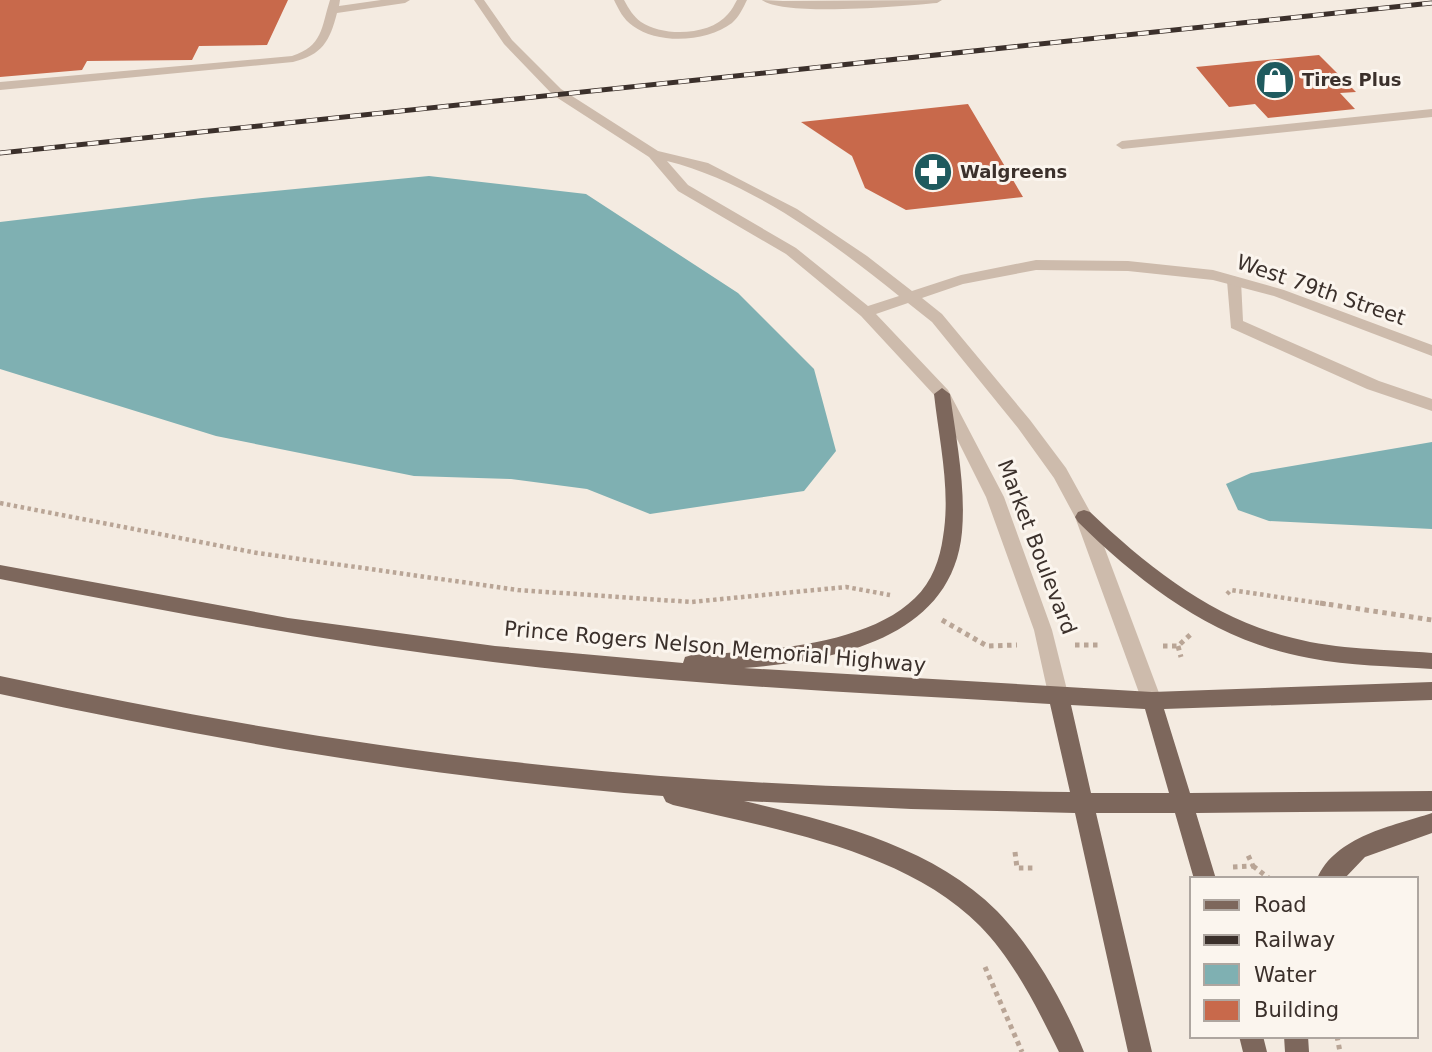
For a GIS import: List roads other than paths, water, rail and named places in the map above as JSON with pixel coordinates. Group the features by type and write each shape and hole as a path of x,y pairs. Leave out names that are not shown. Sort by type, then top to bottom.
{"main road":[{"path":"617,665 740,661 787,654 875,631 917,608 936,584 951,542 951,480 942,394"},
{"path":"1084,517 1127,560 1209,617 1249,634 1295,647 1432,661"},
{"name":"Prince Rogers Nelson Memorial Highway","path":"0,572 288,626 495,654 617,665 1059,698 1152,701 1432,691"},
{"path":"0,685 190,724 382,753 619,782 739,791 1084,802 1184,804 1432,801"},
{"name":"Market Boulevard","path":"1059,698 1140,1052"},
{"name":"Market Boulevard","path":"1152,701 1204,877"},
{"path":"619,782 789,822 878,853 927,874 960,894 987,918 1019,956 1072,1052"},
{"path":"1330,877 1358,849 1432,823"}],"street":[{"path":"0,86 293,59 311,54 322,46 334,5 405,0"},
{"name":"Market Boulevard","path":"479,0 508,42 557,93 654,154 683,188 791,251 866,312 942,394 995,497 1047,644 1059,698"},
{"path":"619,0 621,6 645,31 678,36 707,31 731,18 742,0"},
{"path":"767,0 783,4 937,0"},
{"path":"1122,145 1432,113"},
{"name":"Market Boulevard","path":"654,154 703,166 792,212 937,318 1024,424 1060,473 1084,517 1152,701"},
{"name":"West 79th Street","path":"866,312 961,280 1036,265 1128,266 1213,275 1279,293 1432,351"},
{"path":"1234,281 1236,324 1373,385 1432,405"}],"water":[{"path":"429,176 586,194 738,293 814,369 836,451 804,491 650,514 587,489 511,479 414,476 216,436 0,369 0,222 202,198"},
{"path":"1432,442 1432,529 1269,521 1238,510 1226,484 1251,473"}],"railway":[{"path":"0,153 1432,3"}],"place":[{"name":"Tires Plus","path":"1275,80"},
{"name":"Walgreens","path":"933,172"}]}
